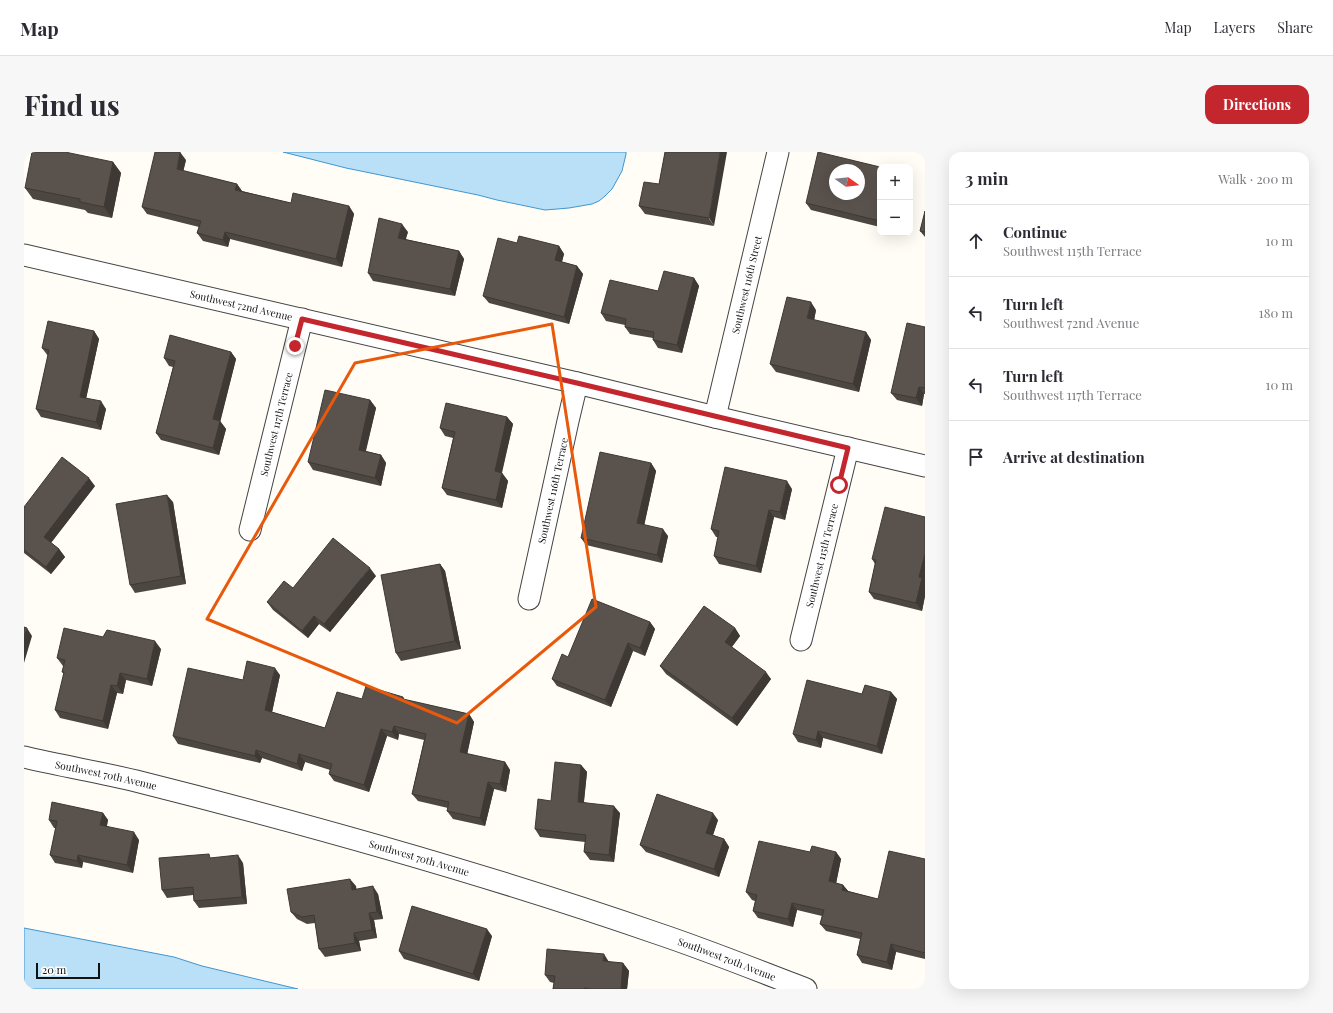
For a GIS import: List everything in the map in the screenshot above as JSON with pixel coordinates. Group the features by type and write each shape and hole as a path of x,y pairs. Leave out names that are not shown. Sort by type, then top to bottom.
{"street":[{"name":"Southwest 116th Street","path":"715,417 778,152"},
{"name":"Southwest 72nd Avenue","path":"24,256 577,383 925,466"},
{"name":"Southwest 117th Terrace","path":"250,530 302,319"},
{"name":"Southwest 116th Terrace","path":"529,599 577,383"},
{"name":"Southwest 115th Terrace","path":"800,640 848,448"},
{"name":"Southwest 70th Avenue","path":"24,757 136,781 430,860 658,933 806,989"}],"highlighted area":[{"path":"552,324 596,607 457,723 207,619 355,363"}],"water":[{"path":"283,152 626,152 626,154 622,171 612,189 599,201 592,204 569,208 545,210 346,168"},
{"path":"24,928 174,957 202,966 298,989 24,989"}],"building":[{"path":"32,152 65,152 113,162 104,207 80,202 80,199 25,188"},
{"path":"155,152 180,152 177,169 237,184 235,190 291,203 293,193 349,206 336,259 225,232 223,240 197,233 201,221 142,207"},
{"path":"665,152 720,152 709,218 639,206 644,182 659,184"},
{"path":"818,152 877,166 877,220 806,203"},
{"path":"925,211 925,232 920,231"},
{"path":"379,218 402,224 398,238 459,251 450,289 368,273"},
{"path":"519,236 559,246 555,260 577,266 564,317 483,296 498,238 517,243"},
{"path":"664,271 694,278 677,345 653,340 654,332 625,327 626,319 601,313 610,280 658,291"},
{"path":"787,297 811,302 807,318 866,332 853,384 770,364"},
{"path":"48,321 94,331 80,397 101,401 96,422 36,409 49,350 42,348"},
{"path":"907,323 925,327 925,388 919,387 916,398 891,393"},
{"path":"170,335 231,352 213,419 220,421 213,448 156,433 175,361 164,358"},
{"path":"325,390 370,400 359,450 381,455 375,478 308,462"},
{"path":"446,403 507,417 495,471 502,473 496,500 442,488 455,432 440,428"},
{"path":"600,452 651,463 637,523 663,529 657,555 581,538"},
{"path":"62,457 89,478 44,537 59,549 46,567 24,550 24,507"},
{"path":"725,467 787,481 780,512 769,510 756,566 714,556 719,531 711,529"},
{"path":"167,495 181,576 130,585 116,504"},
{"path":"885,507 925,517 925,554 919,577 922,578 916,603 869,592 876,560 872,559"},
{"path":"333,538 370,568 324,624 314,616 302,631 267,602 284,581 293,588"},
{"path":"440,564 455,641 396,653 381,575"},
{"path":"592,599 650,622 640,648 628,643 605,700 552,679 562,654 568,657"},
{"path":"704,606 735,628 725,642 766,672 732,718 660,666"},
{"path":"24,627 27,628 24,637"},
{"path":"64,628 103,637 107,630 155,641 147,679 120,673 117,686 111,685 103,721 55,710 64,672 62,672 65,660 57,658"},
{"path":"247,661 275,668 265,710 325,728 337,692 362,699 366,686 403,697 403,699 469,714 460,752 505,762 500,784 488,782 480,818 447,811 449,802 412,794 426,734 394,726 392,732 381,729 364,785 329,774 332,764 299,754 297,764 256,750 255,756 173,736 188,668 243,680"},
{"path":"807,680 862,694 865,685 891,692 877,746 818,731 816,740 793,734"},
{"path":"555,762 581,765 578,802 614,806 609,855 584,852 586,835 535,829 538,799 551,801"},
{"path":"657,794 713,813 706,833 724,839 714,869 640,845"},
{"path":"52,802 103,813 100,825 134,832 127,865 78,855 77,861 50,855 57,821 49,820"},
{"path":"759,841 810,852 812,846 836,852 829,881 843,885 842,890 878,899 889,851 925,859 925,953 891,944 887,962 857,955 862,933 820,924 824,910 792,903 788,919 753,911 757,895 746,892"},
{"path":"209,854 210,858 238,855 242,897 194,901 193,887 162,890 159,858"},
{"path":"350,879 352,890 373,886 377,912 369,913 372,930 354,933 355,943 319,949 314,915 302,917 291,912 287,889"},
{"path":"412,906 487,929 473,974 399,951"},
{"path":"547,949 604,954 603,961 623,963 621,989 553,989 555,976 545,975"}],"route":[{"path":"295,346 302,319 848,448 839,485"}]}
